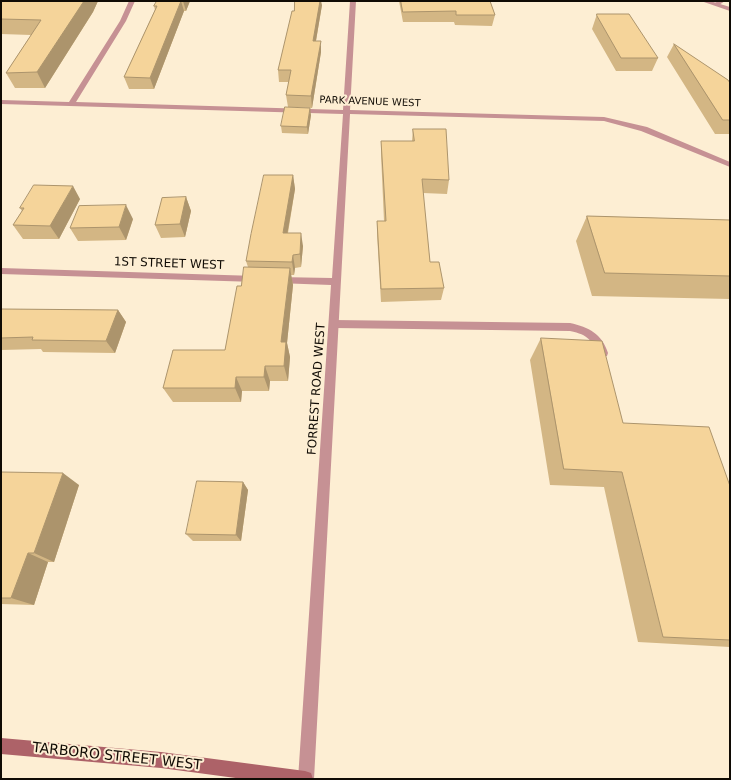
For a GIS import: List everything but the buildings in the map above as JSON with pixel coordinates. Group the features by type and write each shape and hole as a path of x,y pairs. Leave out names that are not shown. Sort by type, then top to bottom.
{"main road":[{"name":"TARBORO STREET WEST","path":"1,746 161,760 305,779"}],"street":[{"path":"71,104 123,20 132,1"},
{"name":"FORREST ROAD WEST","path":"305,779 337,282 353,1"},
{"path":"704,1 719,2 730,9"},
{"name":"PARK AVENUE WEST","path":"1,102 604,119 644,130 730,165"},
{"name":"1ST STREET WEST","path":"1,271 337,282"},
{"path":"334,324 469,327 570,327 584,330 592,334 601,345 605,360"}]}
